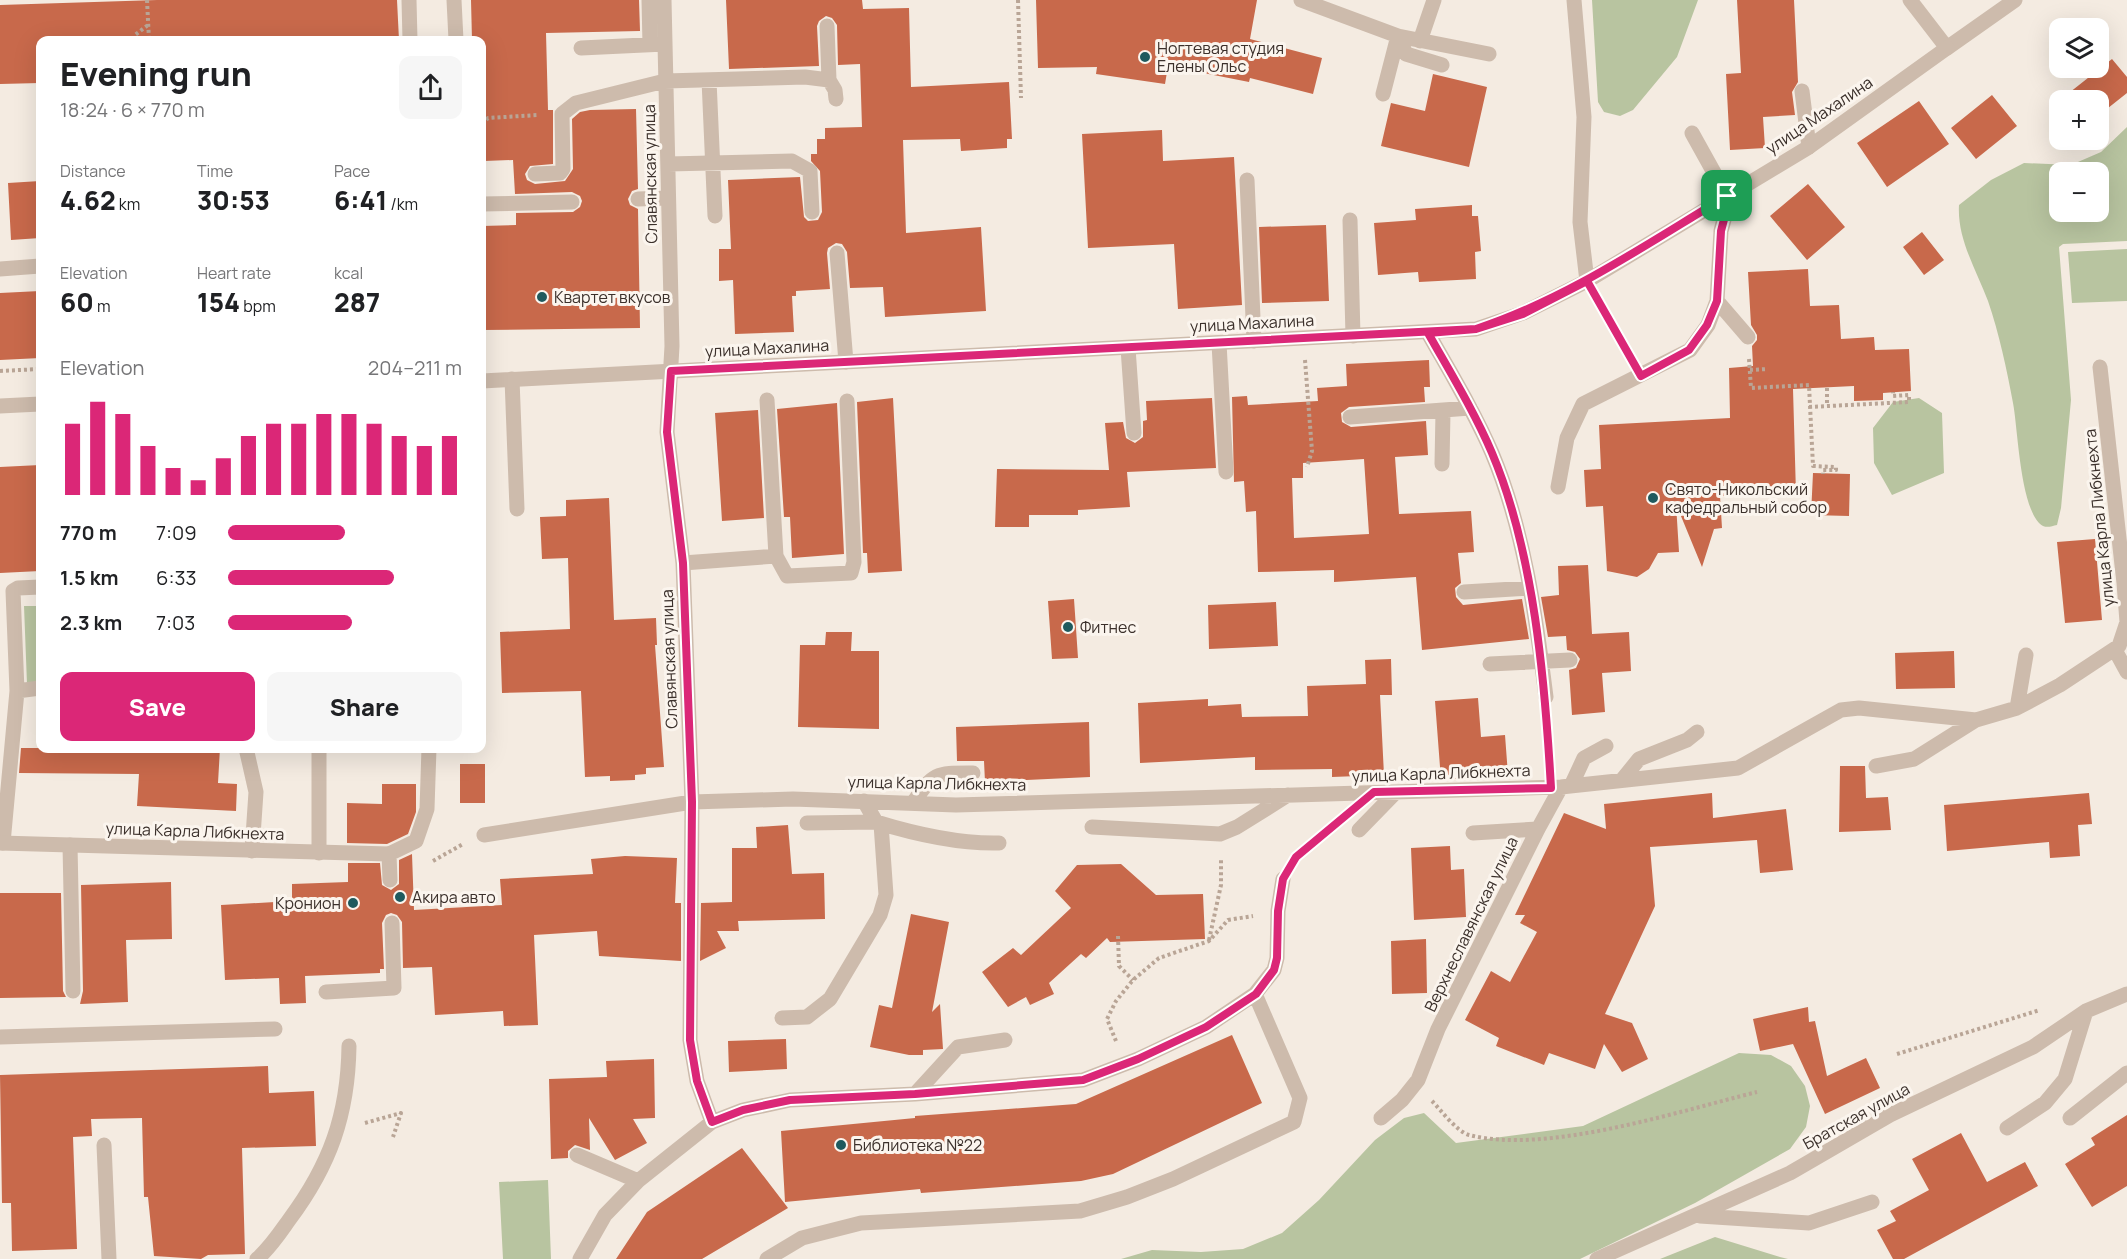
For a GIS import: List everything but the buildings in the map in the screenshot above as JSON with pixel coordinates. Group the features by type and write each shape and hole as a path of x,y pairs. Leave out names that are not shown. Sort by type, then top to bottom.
{"street":[{"path":"409,0 410,36"},
{"path":"454,0 456,36"},
{"path":"581,48 657,44 649,0"},
{"name":"Славянская улица","path":"664,0 657,44 665,81 668,164 671,371 667,432 683,563 692,802 690,1040 697,1081 712,1122"},
{"path":"1301,0 1326,4 1398,36 1489,54"},
{"path":"1420,41 1434,0"},
{"path":"1574,0 1584,117 1580,222 1587,281"},
{"path":"1910,0 1947,48"},
{"name":"улица Махалина","path":"486,381 1428,333 1485,326 1523,314 1587,281 1809,147 2015,0"},
{"path":"827,26 829,80 835,90 836,99"},
{"path":"1398,36 1407,54 1442,66"},
{"path":"1383,94 1398,36"},
{"path":"535,174 560,173 564,168 562,114 576,103 665,81 805,77 829,80"},
{"path":"710,80 716,216"},
{"path":"1802,91 1809,147"},
{"path":"1558,487 1567,438 1583,404 1689,350 1707,325 1717,301 1721,231 1729,195 1692,133"},
{"path":"668,164 792,161 810,171 812,212"},
{"path":"1247,180 1254,341"},
{"path":"638,199 668,198"},
{"path":"486,204 572,202"},
{"path":"1350,220 1353,336"},
{"path":"837,253 846,362"},
{"path":"0,268 36,266"},
{"path":"1717,301 1748,337"},
{"path":"1428,333 1470,408 1492,454 1506,495 1529,588 1546,697"},
{"path":"1219,343 1226,472"},
{"path":"1128,348 1134,433"},
{"name":"улица Карла Либкнехта","path":"484,835 692,802 864,801 956,805 1561,787 1738,768 1841,710 1859,708 1976,720 2017,708 2060,685 2119,646 2127,622 2100,367"},
{"path":"512,379 517,509"},
{"path":"766,400 776,556 787,576 851,573 854,562 847,401"},
{"path":"0,406 36,404"},
{"path":"1350,417 1443,412 1470,408"},
{"path":"1442,464 1443,412"},
{"path":"683,563 776,556"},
{"path":"1,843 17,691 13,591 18,588 36,587"},
{"path":"1464,592 1529,588"},
{"path":"2115,650 2127,672"},
{"path":"2017,708 2026,655"},
{"path":"1490,664 1569,660"},
{"path":"17,691 36,689"},
{"path":"1876,766 1914,759 1976,720"},
{"path":"1622,780 1639,759 1687,740 1697,732"},
{"name":"Верхнеславянская улица","path":"1381,1118 1402,1100 1418,1080 1438,1029 1561,787 1584,758 1606,746"},
{"path":"247,753 256,792 252,851"},
{"path":"319,753 319,853"},
{"path":"390,880 389,854 416,841 427,809 429,753"},
{"path":"913,803 929,779 946,773 973,773"},
{"path":"1359,830 1396,792"},
{"path":"1092,827 1220,834 1237,828 1288,795"},
{"path":"782,1018 807,1017 830,999 879,915 886,895 879,823 864,801"},
{"path":"807,823 879,823 979,843 999,843"},
{"path":"1473,832 1538,829"},
{"name":"улица Карла Либкнехта","path":"1,843 389,854"},
{"path":"70,845 73,991"},
{"path":"580,1259 604,1215 638,1181 712,1122 743,1110 790,1100 915,1094 1083,1080 1138,1059 1206,1027 1256,994 1274,970 1277,958 1278,911 1283,879"},
{"path":"326,992 394,988 392,923"},
{"path":"767,1259 802,1238 861,1223 1080,1211 1127,1197 1173,1179 1294,1122 1300,1098 1256,994"},
{"name":"Братская улица","path":"1597,1259 1790,1173 1890,1115 2033,1047 2085,1011 2127,994"},
{"path":"2007,1128 2044,1103 2065,1079 2085,1011"},
{"path":"0,1037 275,1029"},
{"path":"915,1094 958,1047 1005,1040"},
{"path":"257,1259 305,1199 325,1164 340,1126 349,1078 349,1046"},
{"path":"2070,1118 2127,1073"},
{"path":"104,1145 109,1259"},
{"path":"577,1155 638,1181"},
{"path":"1697,1216 1809,1223 1872,1202"}],"path":[{"path":"147,0 149,36"},
{"path":"1018,0 1022,98"},
{"path":"135,36 148,24"},
{"path":"486,119 488,117 562,114"},
{"path":"1587,281 1641,376"},
{"path":"1303,339 1312,451 1307,467"},
{"path":"0,371 36,369"},
{"path":"1768,369 1750,370 1750,388 1809,384 1813,466 1836,467 1836,470 1823,470 1823,474"},
{"path":"1827,388 1827,406"},
{"path":"1809,407 1909,402 1909,395 1893,396 1893,392"},
{"path":"1546,697 1561,787"},
{"path":"1283,879 1296,857 1342,820"},
{"path":"1209,941 1221,885 1220,834"},
{"path":"429,863 453,848 484,835"},
{"path":"1107,1019 1116,1001 1133,980 1159,958 1209,941 1228,920 1278,911"},
{"path":"1118,936 1119,966 1133,980"},
{"path":"1898,1054 2047,1008"},
{"path":"1429,1099 1466,1134 1509,1140 1582,1134 1757,1092"},
{"path":"340,1126 377,1121 401,1113 393,1137"}],"green space":[{"path":"1592,0 1698,0 1677,57 1633,110 1620,116 1604,112 1598,102"},
{"path":"2127,127 2127,241 2063,244 2059,247 2071,400 2061,508 2057,525 2045,527 2035,518 2029,505 2021,469 2013,403 1996,326 1964,242 1959,205 1991,180 2024,163 2049,164 2049,222 2109,222 2109,162 2078,162 2103,150 2109,150 2109,144"},
{"path":"2127,249 2127,301 2072,303 2068,252"},
{"path":"1919,398 1942,413 1944,473 1892,495 1874,463 1873,428 1893,402"},
{"path":"24,606 36,606 36,683 27,684"},
{"path":"1739,1053 1771,1055 1791,1066 1805,1086 1810,1106 1806,1127 1790,1149 1695,1203 1580,1259 1121,1259 1152,1250 1201,1252 1243,1249 1282,1233 1319,1200 1375,1140 1404,1118 1424,1113 1456,1143 1583,1126"},
{"path":"548,1180 551,1259 503,1259 499,1182"},
{"path":"1715,1237 1780,1257 1788,1259 1660,1259"}],"place":[{"name":"Ногтевая студия Елены Ольс","path":"1145,57"},
{"name":"Квартет вкусов","path":"542,297"},
{"name":"Свято-Никольский кафедральный собор","path":"1653,498"},
{"name":"Фитнес","path":"1068,627"},
{"name":"Акира авто","path":"400,897"},
{"name":"Кронион","path":"353,903"},
{"name":"Библиотека №22","path":"841,1145"}],"route":[{"path":"1727,196 1587,281 1523,314 1476,329 671,371 667,432 683,563 692,802 690,1040 702,1101 712,1122 743,1110 790,1100 915,1094 1083,1080 1138,1059 1206,1027 1256,994 1274,970 1277,958 1278,911 1283,879 1296,857 1374,792 1551,788 1546,697 1541,661 1529,588 1506,495 1492,454 1470,408 1428,333 1476,329 1523,314 1587,281 1641,376 1689,350 1707,325 1717,301 1721,231 1731,193 1727,196"}]}
